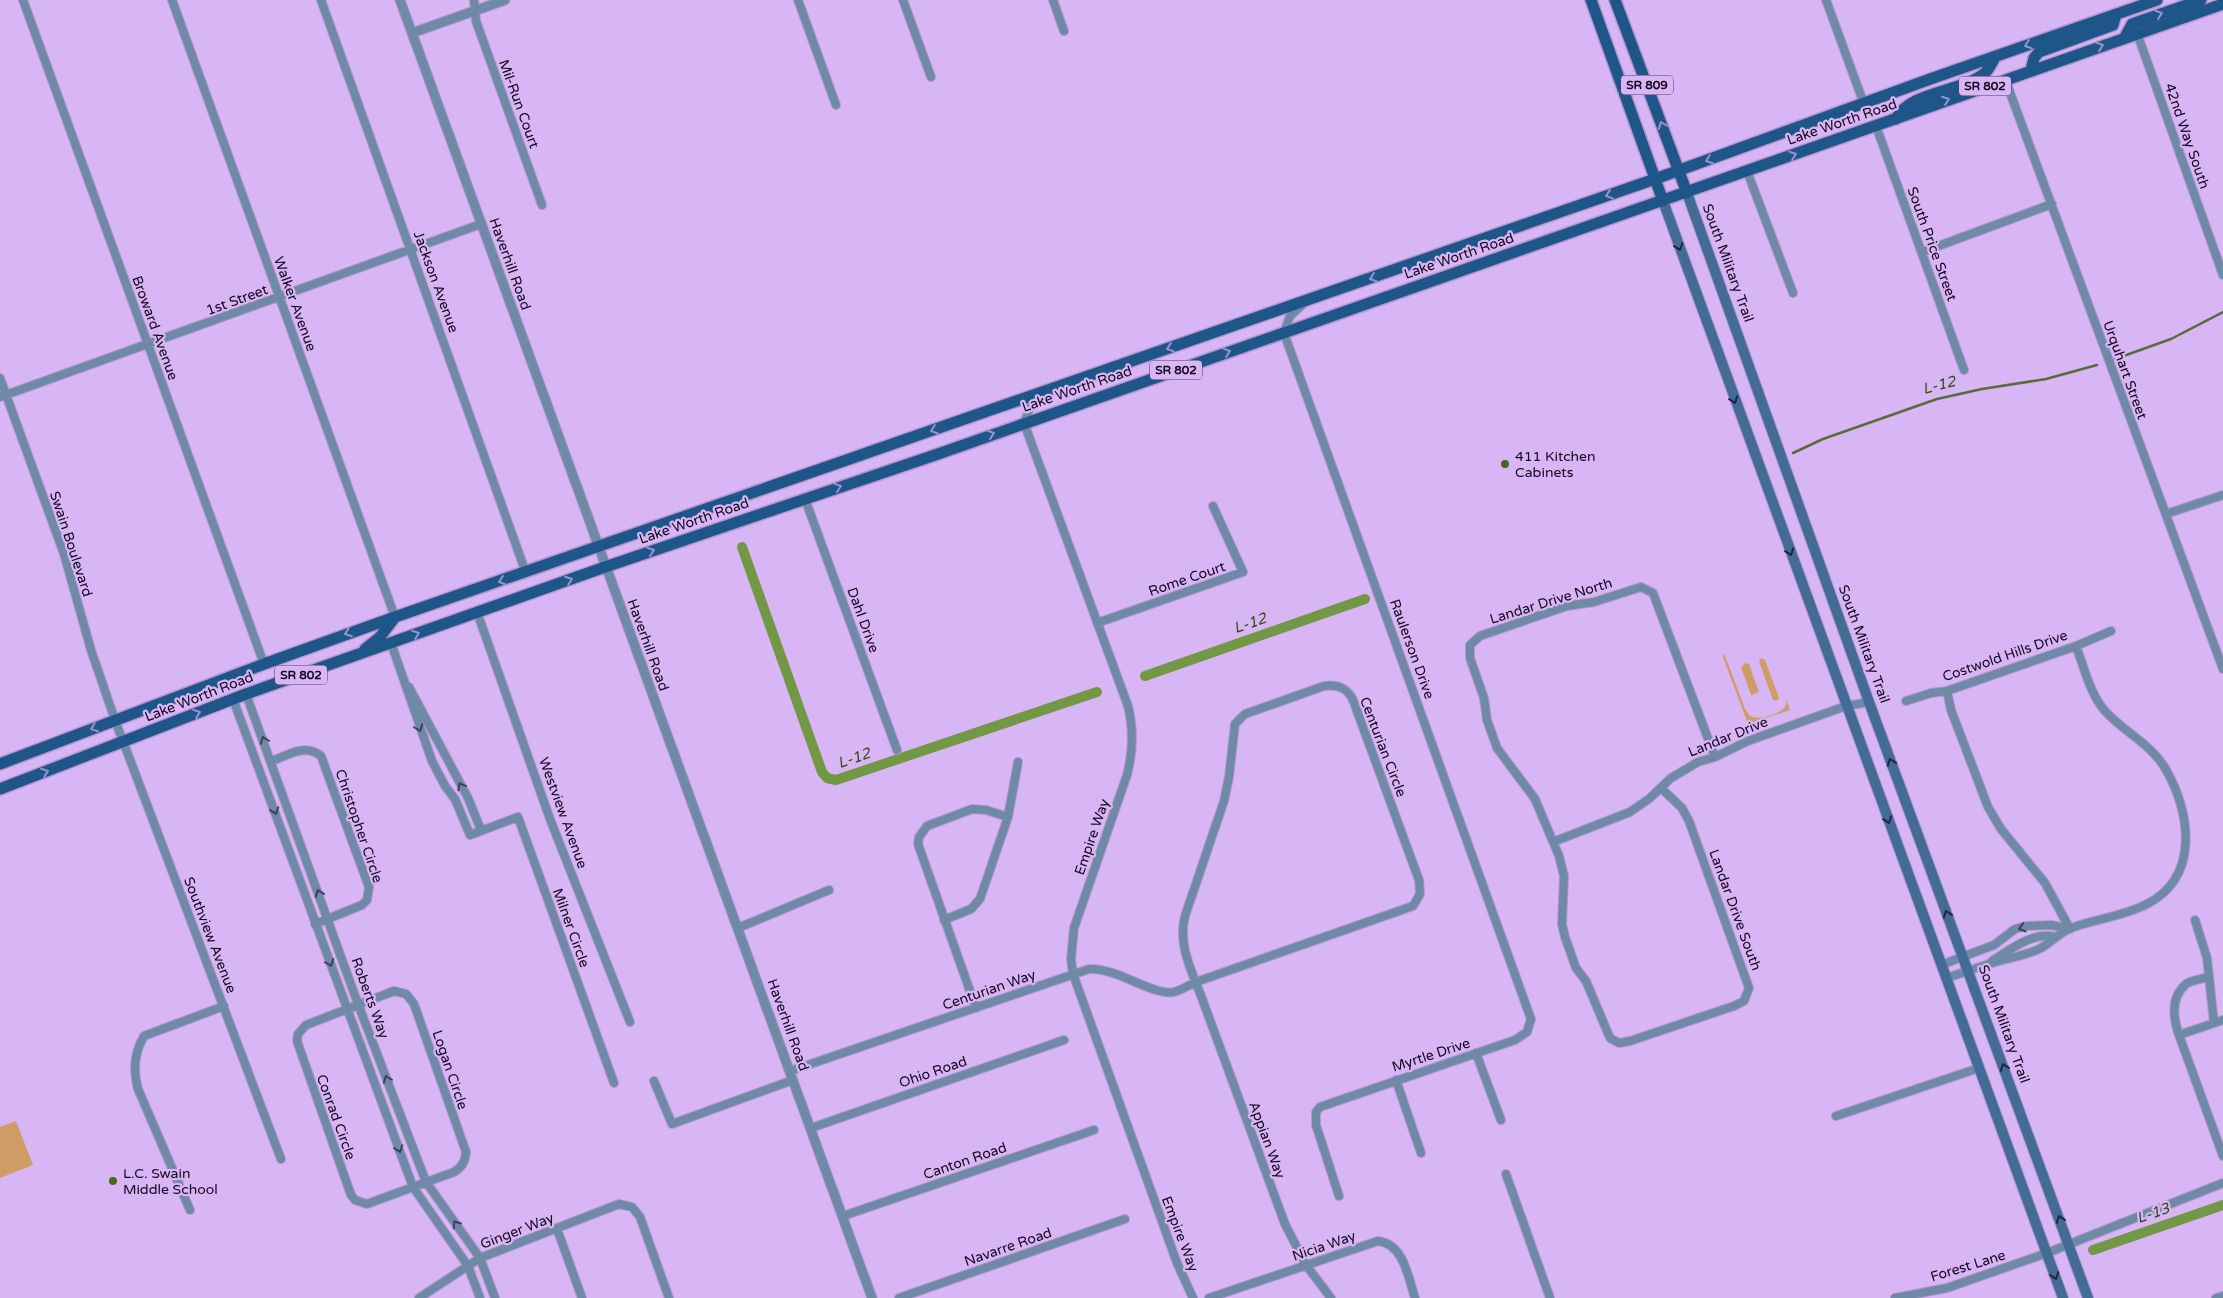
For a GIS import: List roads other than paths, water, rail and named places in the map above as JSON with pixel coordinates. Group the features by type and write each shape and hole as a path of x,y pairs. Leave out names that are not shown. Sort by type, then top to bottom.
{"main road":[{"name":"SR 809","path":"1591,0 1662,201"},
{"name":"South Military Trail","path":"1615,0 1687,193 1869,702 2088,1298"},
{"name":"Lake Worth Road","path":"0,764 395,616 526,573 1679,171 1996,56 2157,0"},
{"path":"2125,38 2132,24 2201,0"},
{"name":"Lake Worth Road","path":"0,789 246,694 477,612 1687,193 2031,70 2223,4"},
{"path":"2031,70 2034,58 2040,52 2113,25 2116,14"},
{"path":"1896,119 1900,109 1983,74 1996,56"},
{"path":"1662,201 2064,1298"},
{"path":"357,655 380,637 395,616"}],"street":[{"name":"Broward Avenue","path":"23,0 264,664"},
{"name":"Walker Avenue","path":"172,0 395,616"},
{"name":"Jackson Avenue","path":"321,0 526,573"},
{"name":"Haverhill Road","path":"400,0 597,547 872,1298"},
{"name":"Mil-Run Court","path":"474,0 474,11 542,204"},
{"path":"412,33 505,0"},
{"path":"798,0 836,105"},
{"path":"903,0 931,77"},
{"path":"1053,0 1064,31"},
{"path":"1826,0 1864,104"},
{"name":"42nd Way South","path":"2137,33 2223,275"},
{"name":"Urquhart Street","path":"2006,79 2223,669"},
{"name":"South Price Street","path":"1876,126 1964,370"},
{"path":"1747,171 1793,293"},
{"path":"1922,252 2052,204"},
{"name":"1st Street","path":"3,396 280,298 481,224"},
{"path":"1284,333 1290,316 1304,302"},
{"name":"Raulerson Drive","path":"1284,333 1530,1010"},
{"name":"Swain Boulevard","path":"0,378 3,396 64,554 91,650 115,720"},
{"path":"1024,423 1031,405 1049,390"},
{"name":"Empire Way","path":"1024,423 1128,706 1133,745 1127,775 1074,928 1071,959 1073,974 1177,1263 1193,1298"},
{"path":"2166,514 2223,495"},
{"name":"Dahl Drive","path":"805,499 898,750"},
{"name":"Rome Court","path":"1097,623 1243,572 1213,506"},
{"name":"Landar Drive North","path":"1552,842 1535,799 1497,748 1487,720 1484,698 1469,652 1474,640 1480,636 1574,604 1594,602 1641,587 1648,589 1653,593 1715,757"},
{"name":"Westview Avenue","path":"477,612 550,819 630,1022"},
{"name":"Costwold Hills Drive","path":"1906,701 1931,693 1947,691 2076,646 2111,631"},
{"name":"Milner Circle","path":"391,643 406,681 468,798 481,830"},
{"path":"1946,978 2039,949 2054,937 2070,929 2146,905 2159,897 2174,882 2182,865 2187,834 2184,814 2166,769 2153,752 2104,710 2094,694 2076,646"},
{"name":"Milner Circle","path":"406,681 411,707 432,760 445,786 455,799 470,835 518,817 614,1083"},
{"name":"Centurian Circle","path":"1324,686 1338,686 1345,689 1353,700 1419,880 1420,894 1417,901 1407,910 1196,982 1183,946 1183,923 1224,801 1230,777 1235,724 1245,714 1324,686"},
{"path":"1947,691 1951,710 1988,807 2001,829 2045,882 2070,929"},
{"name":"Roberts Way","path":"246,694 272,761 358,1004 426,1182 480,1258 495,1298"},
{"name":"Roberts Way","path":"233,699 413,1187 468,1266 480,1298"},
{"name":"Landar Drive","path":"1552,842 1630,812 1684,769 1698,762 1846,706 1869,702"},
{"name":"Southview Avenue","path":"115,720 281,1159"},
{"name":"Christopher Circle","path":"272,761 304,749 310,749 321,756 328,770 369,887 369,894 362,905 315,924"},
{"path":"944,920 971,909 980,899 1008,817 1018,762"},
{"name":"Landar Drive South","path":"1552,842 1564,876 1562,924 1565,937 1576,968 1586,981 1610,1038 1619,1043 1630,1041 1734,1006 1748,995 1748,982 1686,814 1661,788"},
{"path":"976,1008 919,852 918,844 922,831 933,823 972,809 986,810 1008,817"},
{"path":"738,928 829,890"},
{"path":"2195,920 2207,958 2214,1022"},
{"path":"1941,964 1994,945 2015,929 2026,926 2070,929"},
{"path":"2039,937 2040,926"},
{"path":"1986,964 2012,948 2039,937 2048,935 2054,937"},
{"name":"Centurian Way","path":"654,1081 672,1124 792,1076 976,1008 1089,969 1104,969 1167,992 1174,992 1196,982"},
{"path":"2208,977 2186,983 2176,997 2173,1019 2223,1156"},
{"name":"Appian Way","path":"1196,982 1285,1224 1306,1265 1331,1298"},
{"name":"Logan Circle","path":"358,1004 394,992 406,994 414,1004 466,1152 466,1158 459,1169 426,1182"},
{"name":"Conrad Circle","path":"358,1004 306,1025 298,1034 297,1041 351,1195 356,1200 368,1204 426,1182"},
{"path":"190,1210 138,1089 134,1064 138,1046 144,1036 224,1006"},
{"name":"Myrtle Drive","path":"1339,1196 1316,1125 1316,1112 1320,1107 1522,1037 1530,1026 1530,1010"},
{"path":"2179,1035 2223,1020"},
{"name":"Ohio Road","path":"811,1128 1064,1040"},
{"path":"1476,1053 1501,1120"},
{"path":"1836,1116 1979,1068"},
{"path":"1396,1080 1421,1153"},
{"name":"Canton Road","path":"843,1216 1094,1130"},
{"path":"1506,1174 1550,1298"},
{"name":"Forest Lane","path":"1895,1298 1947,1288 2047,1253 2223,1182"},
{"name":"Ginger Way","path":"419,1298 480,1258 619,1204 632,1207 640,1217 669,1298"},
{"name":"Navarre Road","path":"898,1298 1125,1219"},
{"path":"557,1229 582,1298"},
{"name":"Nicia Way","path":"1209,1298 1371,1243 1385,1242 1396,1250 1400,1256 1416,1298"},
{"path":"2216,1298 2223,1296"}],"waterway":[{"name":"L-12","path":"2115,359 2171,339 2223,312"},
{"name":"L-12","path":"1793,453 1823,439 1937,399 1982,389 2046,379 2097,365"},
{"name":"L-12","path":"742,547 822,772 827,778 836,780 1097,692"},
{"name":"L-12","path":"1145,676 1365,599"},
{"name":"L-13","path":"2093,1250 2223,1205"}],"place":[{"name":"411 Kitchen Cabinets","path":"1505,464"},
{"name":"L.C. Swain Middle School","path":"113,1181"}]}
